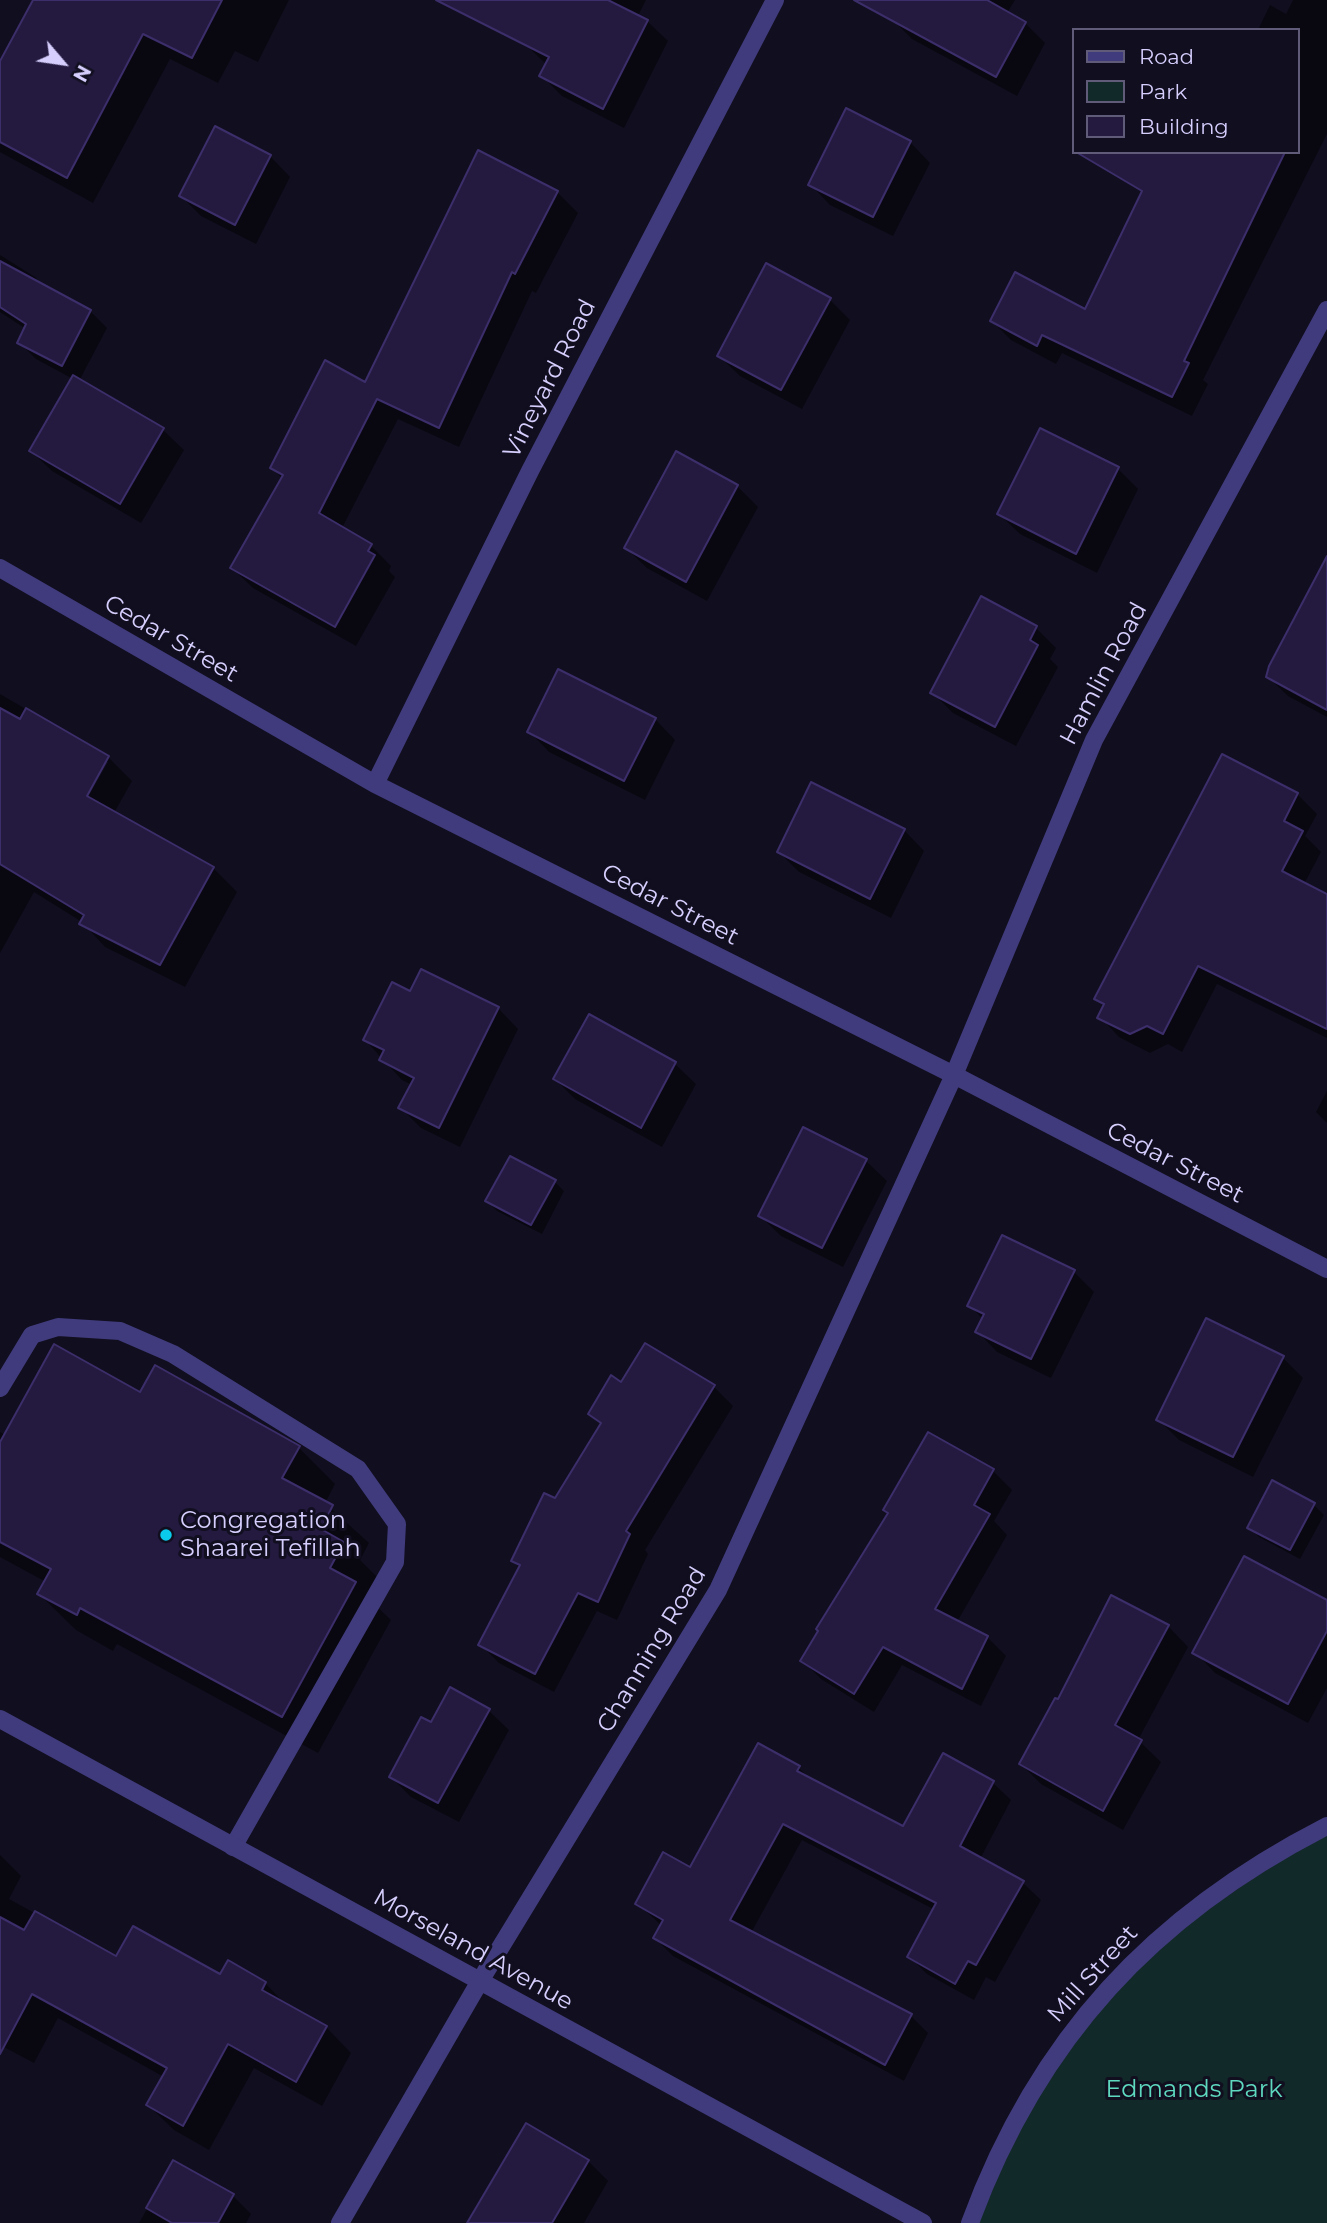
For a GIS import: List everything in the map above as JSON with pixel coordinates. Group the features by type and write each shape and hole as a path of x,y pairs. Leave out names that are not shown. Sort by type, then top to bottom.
{"street":[{"name":"Vineyard Road","path":"375,784 530,471 775,0"},
{"name":"Hamlin Road","path":"954,1075 1094,740 1327,310"},
{"name":"Cedar Street","path":"0,568 375,784 954,1075 1327,1269"},
{"name":"Channing Road","path":"340,2223 480,1981 718,1590 954,1075"},
{"path":"0,1388 32,1335 58,1327 120,1331 173,1354 358,1469 397,1524 395,1562 233,1847"},
{"name":"Morseland Avenue","path":"0,1719 923,2223"},
{"name":"Mill Street","path":"970,2223 991,2168 1029,2095 1061,2046 1106,1990 1155,1940 1210,1895 1269,1856 1327,1826"}],"green space":[{"name":"Edmands Park","path":"1327,1826 1327,2223 970,2223 1001,2147 1131,1964"}],"building":[{"path":"33,0 222,0 192,58 143,34 67,178 0,142 0,61"},
{"path":"436,0 608,0 648,20 603,109 539,76 549,57"},
{"path":"854,0 987,0 1026,22 996,77"},
{"path":"846,108 911,141 873,217 808,185"},
{"path":"215,126 271,155 235,225 179,196"},
{"path":"478,150 558,191 515,274 512,272 439,428 377,399 319,513 372,544 368,551 375,555 335,627 230,568 283,475 270,468 325,360 365,382"},
{"path":"1079,154 1284,154 1184,361 1189,363 1172,397 1042,335 1037,346 990,321 1015,272 1085,309 1142,191"},
{"path":"0,261 91,310 62,366 17,343 26,324 0,307"},
{"path":"766,263 831,298 781,390 717,356"},
{"path":"73,375 164,428 120,504 29,451"},
{"path":"1040,428 1119,467 1076,554 997,514"},
{"path":"676,451 738,485 686,582 624,548"},
{"path":"1327,556 1327,710 1266,677 1269,666"},
{"path":"981,596 1037,626 1030,640 1038,645 995,727 930,693"},
{"path":"558,669 656,718 624,781 527,732"},
{"path":"0,708 20,719 26,708 109,756 87,796 214,867 160,965 79,924 84,915 0,864"},
{"path":"1222,754 1298,793 1284,821 1303,831 1282,871 1327,894 1327,1029 1198,966 1163,1034 1147,1026 1130,1034 1097,1018 1104,1004 1094,999"},
{"path":"811,782 905,829 870,899 777,852"},
{"path":"421,969 499,1007 439,1128 398,1108 414,1078 379,1060 384,1050 363,1040 392,982 410,991"},
{"path":"589,1014 676,1062 641,1128 553,1079"},
{"path":"803,1127 867,1159 822,1248 758,1216"},
{"path":"510,1156 556,1180 531,1225 485,1201"},
{"path":"1002,1235 1075,1270 1031,1359 975,1332 984,1314 967,1306"},
{"path":"1206,1318 1284,1356 1233,1457 1156,1420"},
{"path":"645,1343 715,1385 626,1531 630,1534 598,1602 578,1593 535,1674 478,1645 520,1565 511,1561 544,1493 555,1498 601,1423 588,1414 611,1375 621,1382"},
{"name":"Congregation Shaarei Tefillah","path":"54,1344 140,1392 155,1365 300,1446 282,1478 333,1505 321,1529 344,1542 330,1568 356,1582 282,1717 80,1608 77,1615 37,1594 51,1569 0,1542 0,1442"},
{"path":"928,1432 994,1469 974,1505 990,1514 935,1609 988,1636 962,1689 883,1647 854,1694 800,1661 818,1631 816,1629 888,1513 883,1510"},
{"path":"1272,1480 1315,1503 1290,1550 1247,1528"},
{"path":"1244,1556 1327,1600 1327,1631 1288,1704 1192,1653"},
{"path":"1111,1595 1169,1625 1115,1725 1142,1740 1103,1811 1019,1764 1055,1698 1058,1699"},
{"path":"450,1687 490,1709 438,1803 389,1777 421,1717 431,1722"},
{"path":"758,1743 800,1766 797,1771 903,1826 943,1753 994,1781 960,1846 1024,1881 976,1965 968,1961 955,1984 907,1957 936,1903 783,1824 730,1920 912,2014 885,2065 653,1938 663,1920 635,1904 663,1852 690,1867"},
{"path":"35,1911 116,1956 133,1926 220,1974 228,1960 266,1982 262,1990 327,2026 296,2082 228,2044 183,2126 146,2105 167,2068 32,1994 0,2054 0,1917 24,1930"},
{"path":"526,2123 589,2160 552,2223 467,2223"},
{"path":"173,2160 234,2194 218,2223 172,2223 146,2208"}],"place":[{"name":"Congregation Shaarei Tefillah","path":"166,1535"}]}
